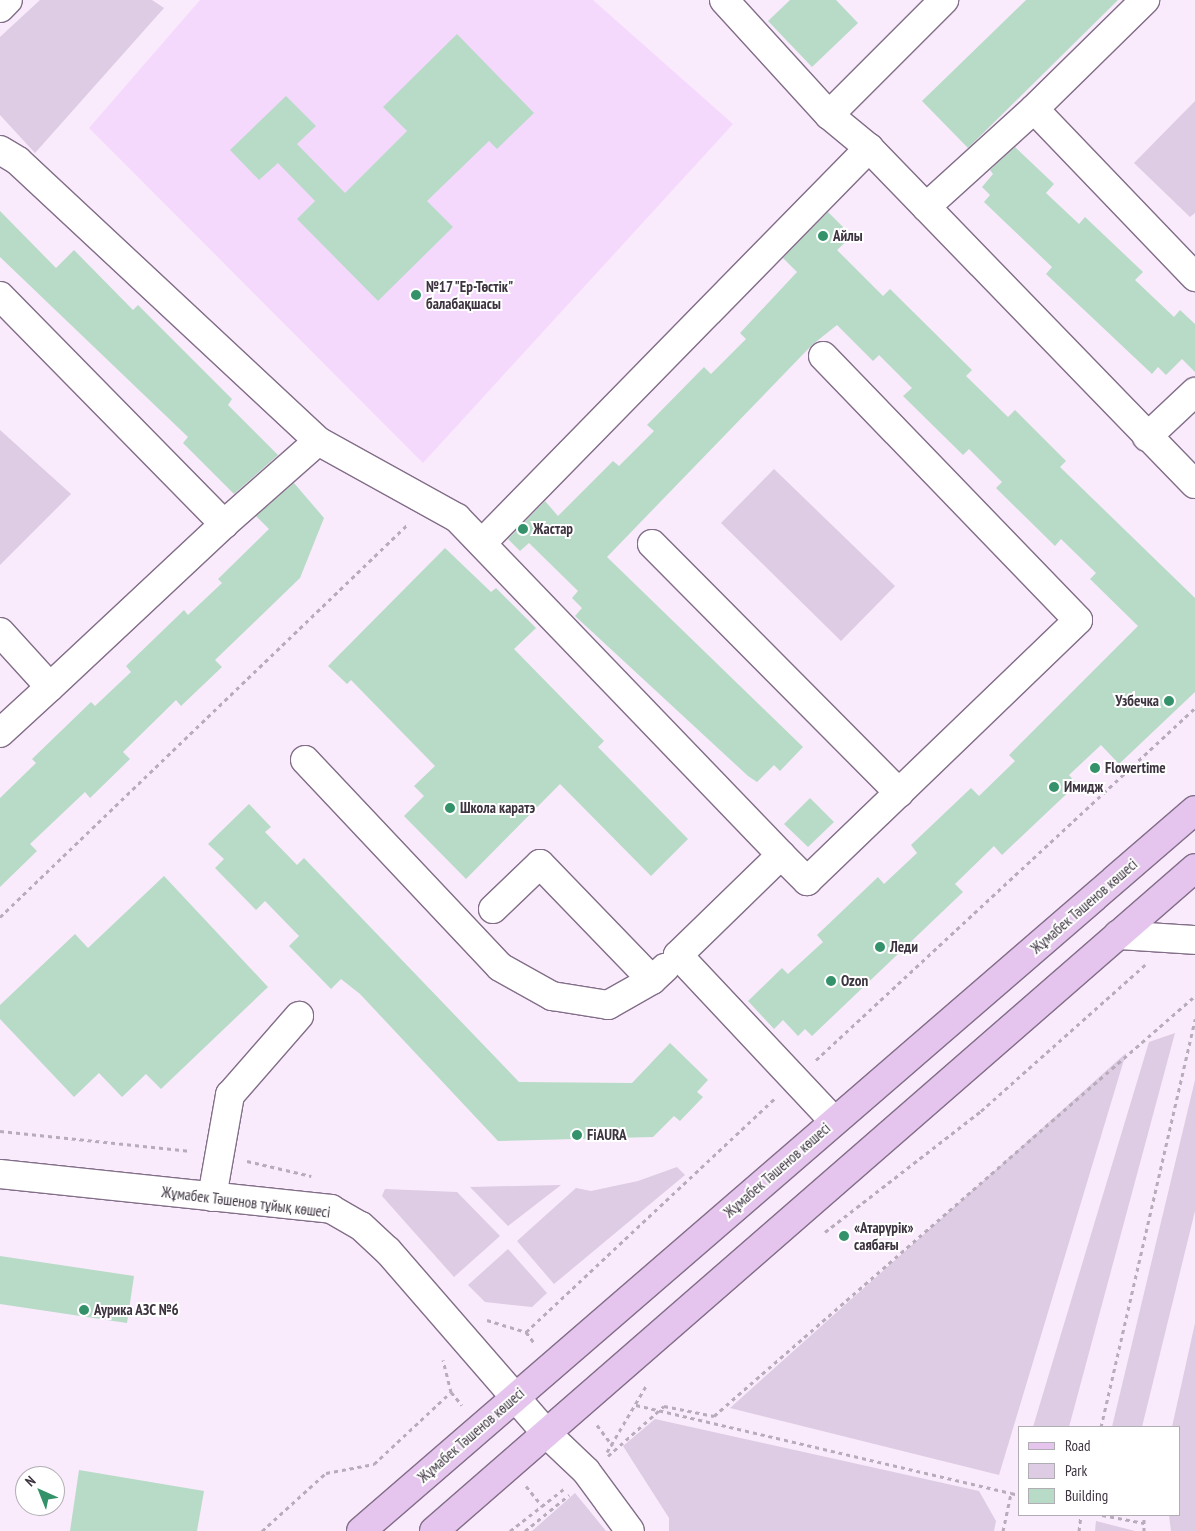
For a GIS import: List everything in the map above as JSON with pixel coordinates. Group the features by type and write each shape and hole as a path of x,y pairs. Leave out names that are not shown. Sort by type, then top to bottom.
{"main road":[{"name":"Жұмабек Тәшенов көшесі","path":"361,1531 1195,810"},
{"path":"434,1531 1195,868"}],"street":[{"path":"0,8 8,0"},
{"path":"724,0 828,115 869,148 1147,437 1195,484"},
{"path":"828,115 944,0"},
{"path":"926,207 1034,109 1144,0"},
{"path":"1034,109 1195,277"},
{"path":"483,542 869,148"},
{"path":"0,150 18,161 318,441 457,518 483,542 807,881 1078,620 823,356"},
{"path":"0,296 224,524"},
{"path":"1147,437 1195,392"},
{"path":"0,733 224,524 318,441"},
{"path":"652,544 899,793"},
{"path":"0,632 50,686"},
{"path":"305,760 500,967 552,996 608,1005 652,980 781,854"},
{"path":"493,909 540,864 652,980"},
{"path":"1118,935 1186,938"},
{"path":"678,955 834,1121"},
{"path":"212,1197 230,1095 299,1016"},
{"name":"Жұмабек Тәшенов тұйық көшесі","path":"0,1174 331,1209 361,1226 388,1251 546,1433 591,1476 630,1531"}],"path":[{"path":"0,917 429,503"},
{"path":"262,1531 326,1473 374,1464 451,1392 440,1348 476,1317 526,1332 1195,708"},
{"path":"817,1238 981,1111 1186,938"},
{"path":"524,1531 591,1476 623,1439 664,1406 714,1416 1195,996"},
{"path":"1101,1426 1195,1018"},
{"path":"613,1446 648,1382"},
{"path":"636,1405 656,1412 1018,1495"},
{"path":"1003,1531 1011,1493"},
{"path":"1079,1531 1081,1516"},
{"path":"1107,1516 1144,1523"},
{"path":"1144,1516 1144,1531"}],"shaded area":[{"name":"№17 \"Ер-Төстік\" балабақшасы","path":"200,0 593,0 733,124 423,463 89,128"}],"green space":[{"path":"40,0 152,0 164,8 35,153 0,115 0,37"},
{"path":"1195,101 1195,213 1190,217 1134,163"},
{"path":"0,430 71,494 0,565"},
{"path":"774,469 895,586 841,641 721,523"},
{"path":"1175,1033 1069,1426 1033,1426 1149,1042"},
{"path":"1126,1053 999,1475 730,1408"},
{"path":"1195,1080 1195,1211 1142,1426 1112,1426"},
{"path":"677,1167 685,1175 554,1284 517,1241 576,1188 591,1191 638,1181"},
{"path":"561,1185 508,1226 470,1187"},
{"path":"385,1189 457,1192 500,1236 454,1277 382,1196"},
{"path":"508,1249 547,1293 532,1307 485,1302 468,1285"},
{"path":"1195,1323 1195,1531 1171,1531 1169,1516 1180,1516 1180,1426 1172,1426"},
{"path":"655,1419 979,1491 996,1521 994,1531 669,1531 669,1518 623,1446"},
{"path":"575,1493 606,1531 532,1531"},
{"path":"1096,1521 1135,1531 1095,1531"}],"building":[{"path":"790,0 836,0 858,23 812,67 768,21"},
{"path":"1026,0 1118,0 968,148 922,101"},
{"path":"457,34 534,113 497,149 489,141 427,201 453,227 378,301 297,219 315,201 278,163 259,180 230,150 286,96 316,126 297,144 345,193 407,131 383,107"},
{"path":"1015,147 1054,184 1046,193 1079,224 1085,217 1143,272 1135,280 1174,317 1180,310 1195,324 1195,372 1182,359 1166,375 1158,367 1152,374 1046,274 1052,267 984,202 990,195 982,187 993,174 990,170"},
{"path":"0,211 56,268 74,250 133,310 138,305 232,399 228,405 278,455 234,494 183,443 188,437 0,257"},
{"path":"828,212 852,236 837,250 883,296 890,289 972,370 966,376 1008,417 1015,410 1066,461 1060,467 1195,598 1195,692 1119,764 1101,745 1069,775 1077,784 1002,855 994,846 955,884 963,892 812,1036 805,1029 798,1036 783,1020 774,1029 748,1001 782,968 788,974 823,942 817,935 878,877 884,884 917,853 911,845 971,788 979,796 1015,761 1009,755 1138,626 1090,579 1096,573 1061,539 1055,546 996,488 1002,482 969,449 963,455 903,396 912,388 879,355 873,361 837,325 812,345 607,557 803,747 780,771 774,765 757,782 748,776 575,616 582,608 572,598 578,591 529,543 520,551 508,539 545,501 558,516 613,461 619,466 654,431 647,425 704,367 711,374 746,339 740,333 797,272 783,258"},
{"path":"294,483 324,518 300,578 215,660 222,667 181,706 176,700 123,752 130,759 90,798 85,792 30,844 37,851 0,887 0,798 36,763 32,759 91,702 95,706 131,672 126,666 184,610 188,615 222,583 218,579 269,529 256,516"},
{"path":"445,548 491,592 496,588 536,628 514,649 604,741 598,747 688,839 651,876 560,784 466,879 404,816 424,796 414,786 435,766 351,680 347,684 328,666"},
{"path":"810,798 834,822 808,847 784,824"},
{"path":"249,804 271,827 265,832 297,865 304,858 519,1082 632,1083 670,1043 708,1080 697,1092 703,1097 680,1121 674,1116 653,1137 498,1141 360,994 341,979 331,989 289,946 299,936 265,901 256,910 215,868 224,859 208,844"},
{"path":"164,876 268,987 161,1089 146,1074 122,1097 99,1073 74,1097 0,1019 0,1005 75,934 88,948"},
{"path":"0,1256 134,1276 127,1323 0,1304"},
{"path":"79,1470 204,1491 197,1531 70,1531"}],"place":[{"name":"Айлы","path":"823,236"},
{"name":"№17 \"Ер-Төстік\" балабақшасы","path":"416,295"},
{"name":"Жастар","path":"523,529"},
{"name":"Узбечка","path":"1169,701"},
{"name":"Flowertime","path":"1095,768"},
{"name":"Имидж","path":"1054,787"},
{"name":"Школа каратэ","path":"450,808"},
{"name":"Леди","path":"880,947"},
{"name":"Ozon","path":"831,981"},
{"name":"FiAURA","path":"577,1135"},
{"name":"«Атарүрік» саябағы","path":"844,1236"},
{"name":"Аурика АЗС №6","path":"84,1310"}]}
